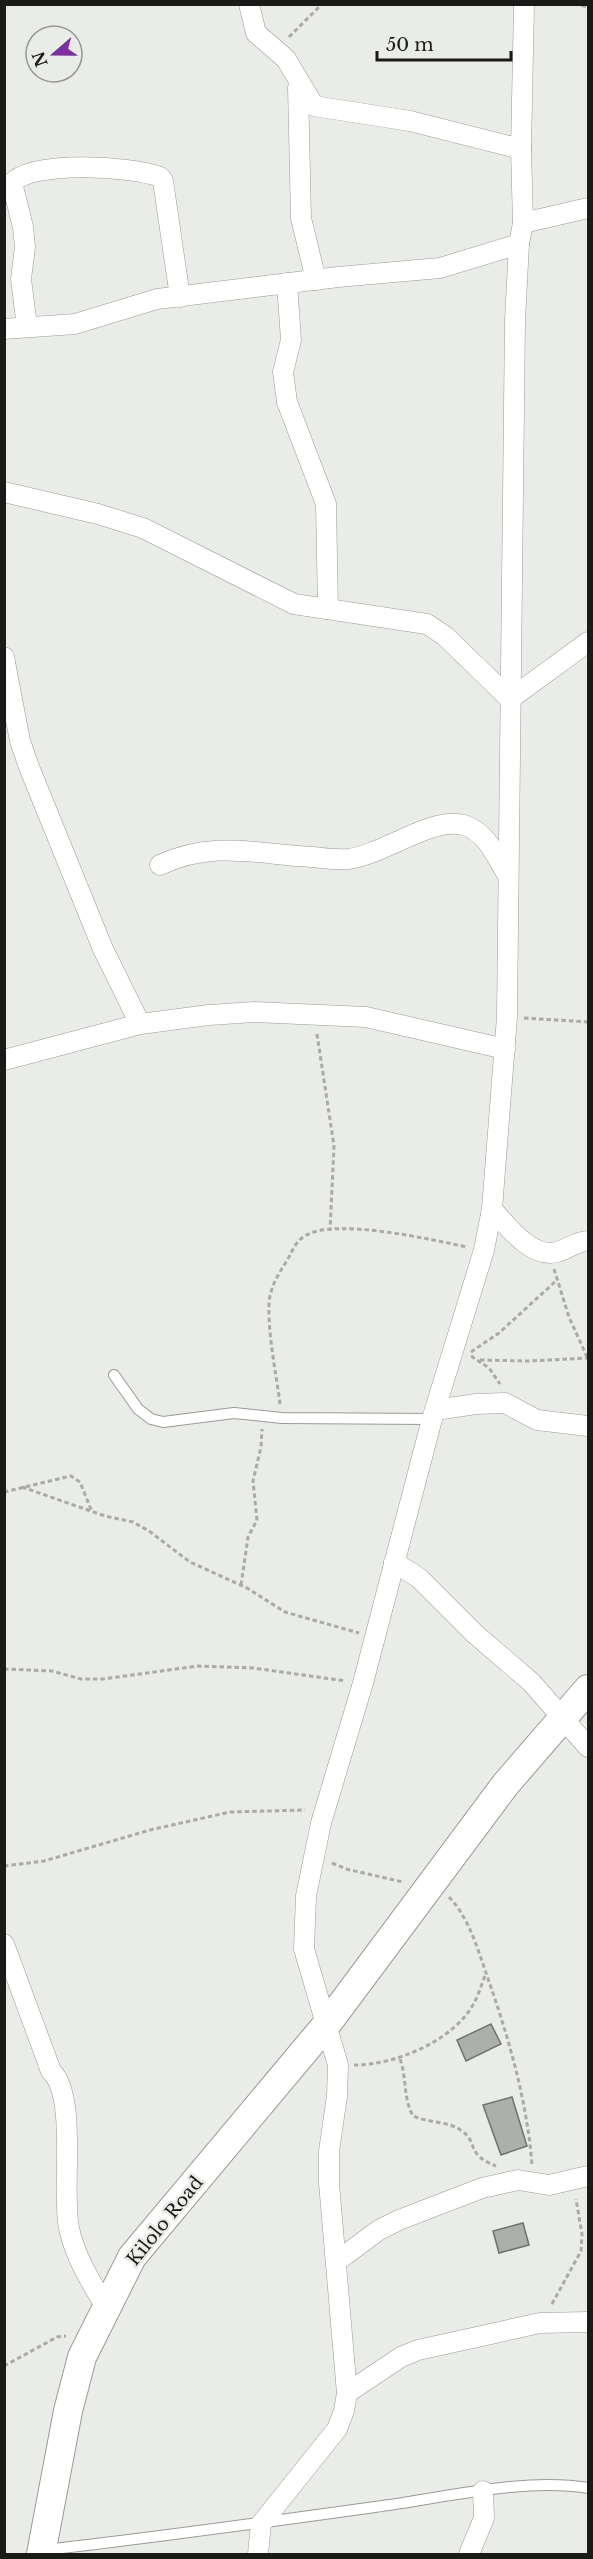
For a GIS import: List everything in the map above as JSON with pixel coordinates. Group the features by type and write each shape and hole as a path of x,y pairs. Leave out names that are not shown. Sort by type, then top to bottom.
{"main road":[{"name":"Kilolo Road","path":"41,2552 68,2411 84,2352 132,2258 327,2025 505,1785 588,1689"}],"street":[{"path":"249,4 255,33 286,59 314,106 410,121 521,149"},
{"path":"258,2554 261,2524 337,2429 347,2393 328,2151 337,2096 338,2065 327,2025 314,1991 304,1949 306,1896 325,1810 363,1683 434,1414 484,1250 492,1209 507,1017 515,320 519,244 523,223 521,149 524,4"},
{"path":"298,80 301,218 316,280"},
{"path":"27,327 21,279 25,247 23,227 11,185 18,177 58,169 109,166 160,177 180,297"},
{"path":"523,223 588,208"},
{"path":"4,328 75,324 157,299 440,268 519,244"},
{"path":"286,284 291,340 283,372 287,402 326,504 328,609"},
{"path":"4,492 98,514 143,528 294,604 427,624 437,629 510,699"},
{"path":"510,699 588,642"},
{"path":"4,657 20,741 29,767 103,950 140,1024"},
{"path":"160,865 183,854 216,849 347,859 377,852 442,824 464,825 479,833 489,843 508,876"},
{"path":"4,1060 140,1024 209,1015 313,1014 366,1017 505,1049"},
{"path":"492,1209 521,1239 537,1250 550,1253 588,1241"},
{"path":"434,1414 505,1403 537,1420 588,1426"},
{"path":"394,1563 419,1578 460,1620 531,1682 565,1717 588,1747"},
{"path":"4,1944 51,2071 61,2082 67,2144 68,2225 87,2276 105,2307"},
{"path":"337,2260 379,2230 399,2220 482,2188 526,2181 549,2185 580,2178"},
{"path":"347,2393 381,2369 418,2350 540,2323 588,2322"},
{"path":"469,2554 484,2518 483,2491"}],"lane":[{"path":"114,1375 138,1409 151,1419 163,1422 234,1413 282,1418 434,1414"},
{"path":"41,2552 261,2524 483,2491 569,2484 588,2488"}],"path":[{"path":"279,54 289,38 322,4"},
{"path":"574,4 588,8"},
{"path":"313,1014 328,1092 334,1146 330,1231"},
{"path":"507,1017 588,1022"},
{"path":"282,1418 270,1322 272,1287 300,1239 314,1232 359,1229 397,1233 484,1250"},
{"path":"480,1360 588,1358 569,1317 550,1253"},
{"path":"505,1403 497,1377 480,1360 468,1354 499,1333 557,1280"},
{"path":"242,1585 248,1537 257,1520 253,1481 262,1437 260,1425 252,1415"},
{"path":"4,1492 71,1476 77,1478 92,1512"},
{"path":"22,1487 43,1497 132,1522 149,1531 190,1562 242,1585 285,1612 375,1637"},
{"path":"4,1669 52,1671 81,1679 198,1666 253,1668 363,1683"},
{"path":"4,1866 44,1861 170,1824 230,1812 325,1810"},
{"path":"315,1854 346,1869 428,1886 458,1906 470,1929 500,2009 530,2132 526,2181 480,2158 464,2132 413,2116 406,2097 405,2078 399,2059"},
{"path":"338,2065 367,2065 399,2059 413,2053 455,2025 474,2005 486,1973"},
{"path":"540,2323 581,2251 580,2178"},
{"path":"4,2366 57,2337 73,2337 84,2352"}],"building":[{"path":"491,2024 501,2044 466,2061 457,2040"},
{"path":"512,2097 527,2146 501,2155 483,2105"},
{"path":"523,2223 529,2245 499,2253 493,2231"}]}
